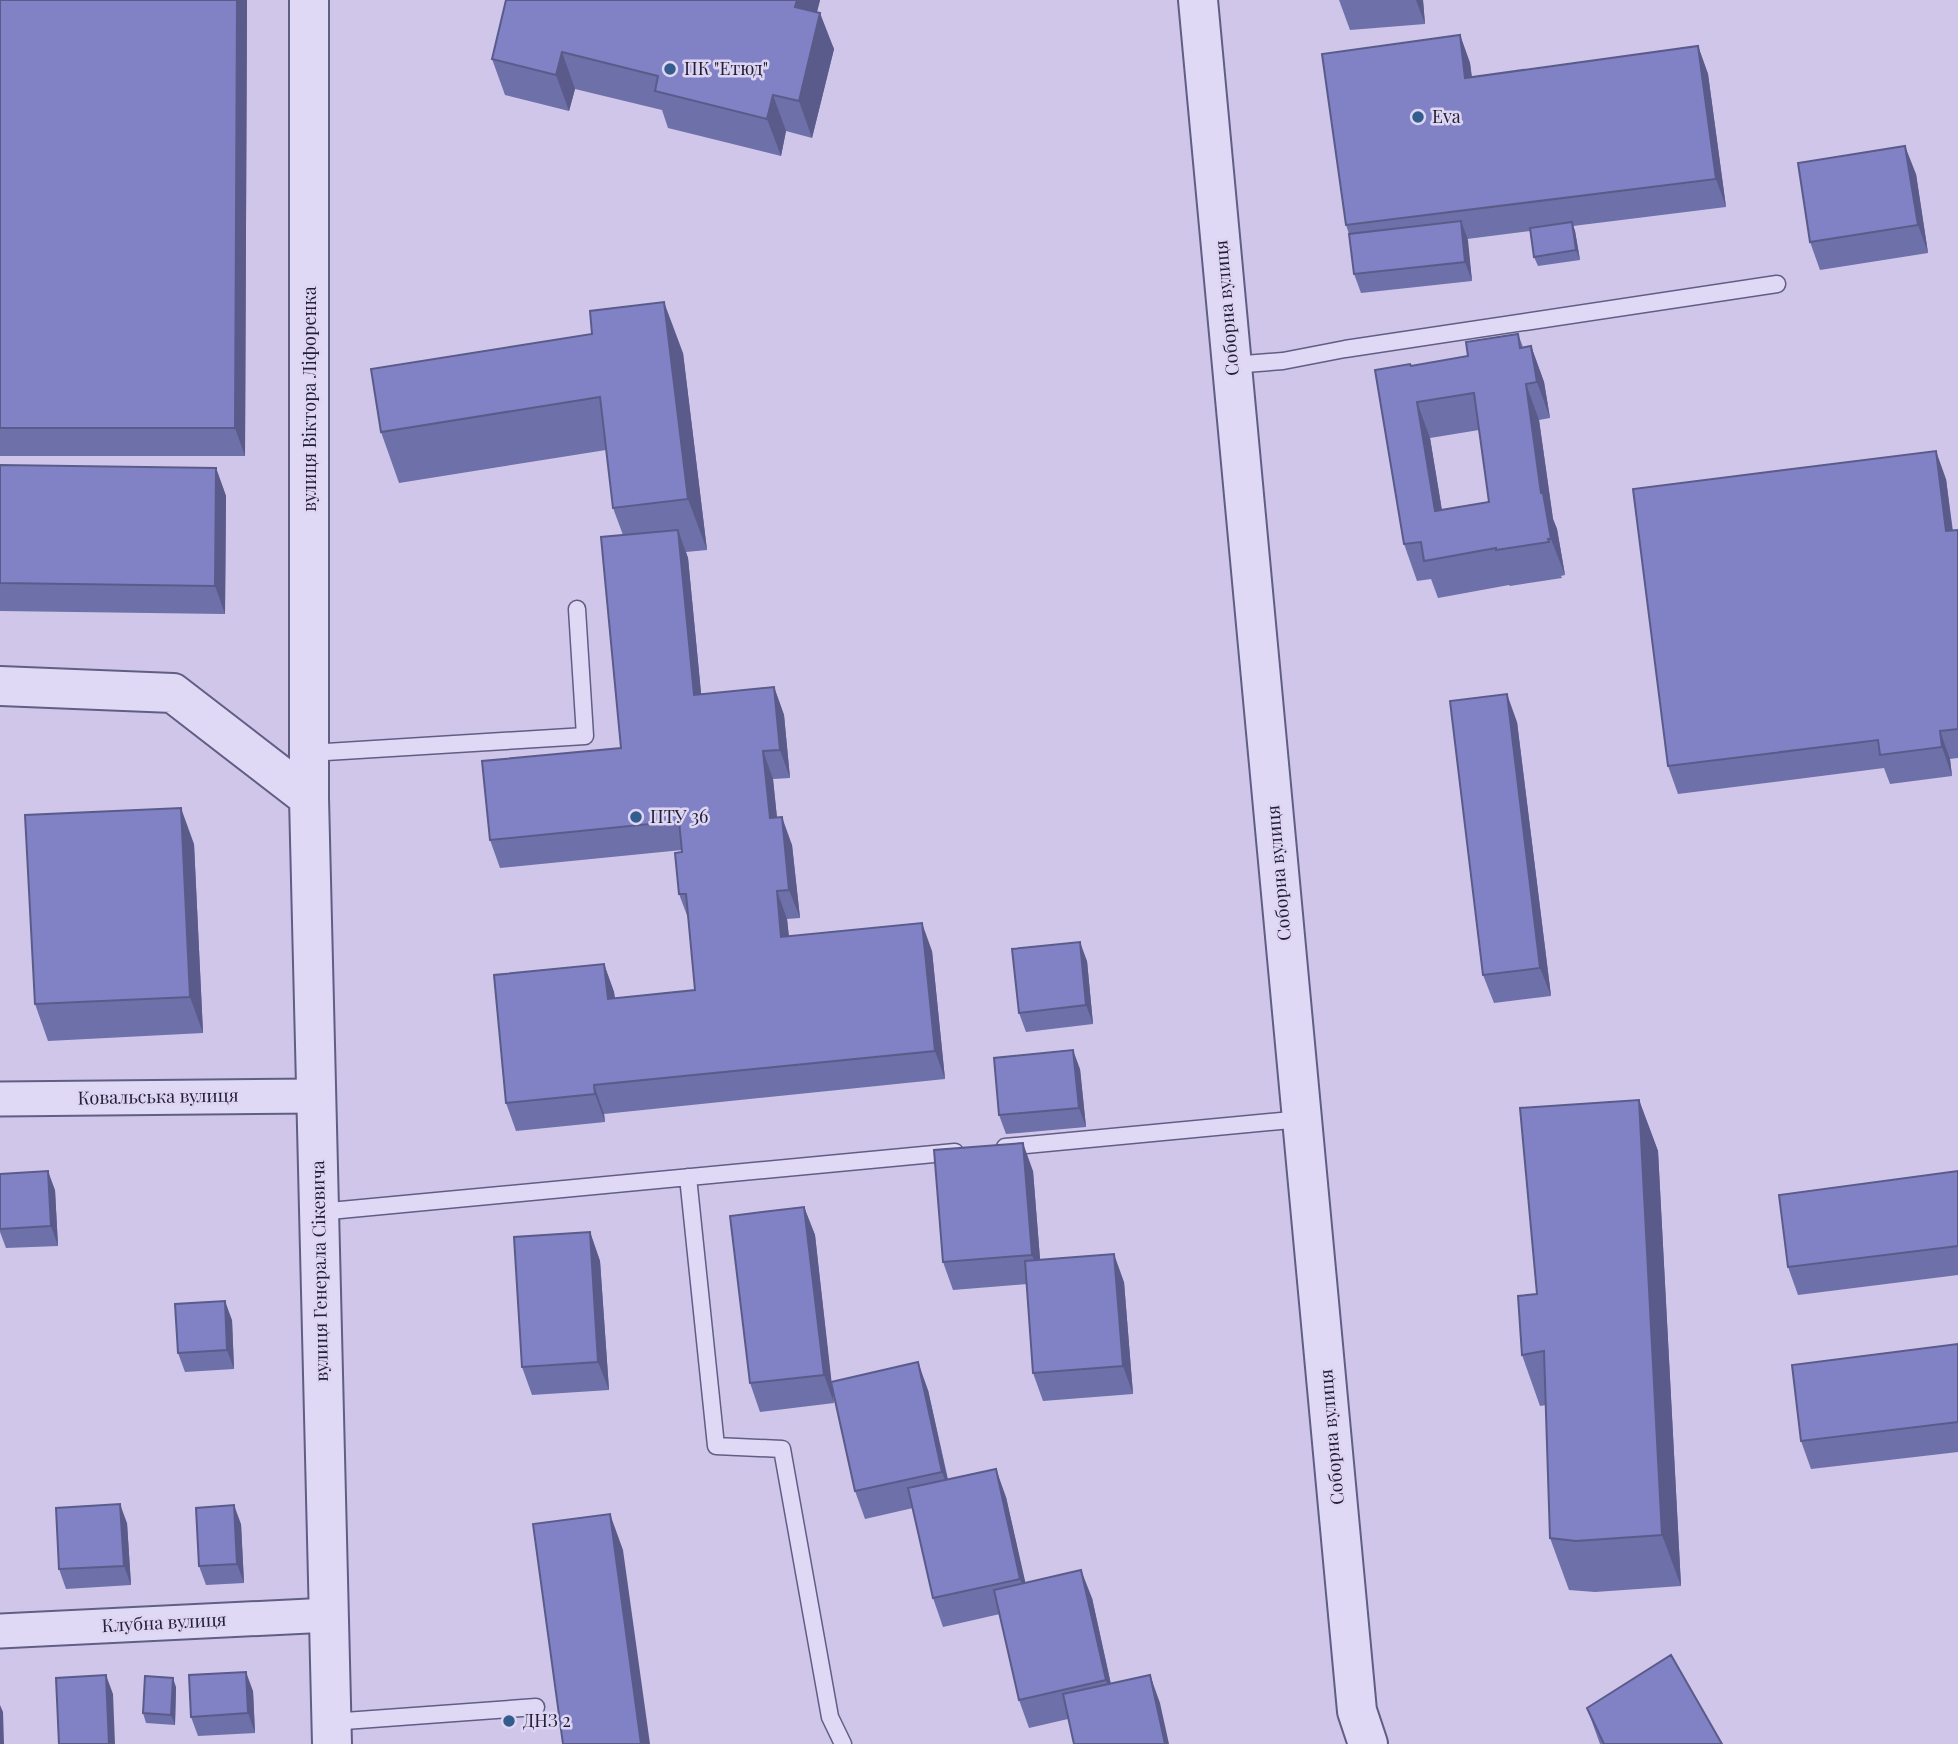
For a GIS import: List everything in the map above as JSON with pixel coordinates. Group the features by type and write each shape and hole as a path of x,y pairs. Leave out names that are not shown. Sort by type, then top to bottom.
{"street":[{"name":"вулиця Віктора Ліфоренка","path":"309,0 309,798"},
{"name":"Соборна вулиця","path":"1198,0 1357,1711 1368,1744"},
{"path":"0,686 173,693 309,798"},
{"name":"вулиця Генерала Сікевича","path":"309,798 331,1733"},
{"name":"Ковальська вулиця","path":"0,1099 316,1096"},
{"name":"Клубна вулиця","path":"0,1631 328,1615"}],"lane":[{"path":"1232,365 1283,361 1345,349 1777,284"},
{"path":"310,753 585,736 577,608"},
{"path":"995,1148 1303,1119"},
{"path":"319,1212 967,1151"},
{"path":"688,1177 716,1446 782,1449 830,1717 843,1744"},
{"path":"331,1733 536,1707"}],"building":[{"path":"0,0 237,0 235,428 0,428"},
{"name":"ПК \"Етюд\"","path":"506,0 797,0 795,7 820,13 799,101 773,95 767,119 655,91 658,76 562,52 556,75 492,59"},
{"path":"1460,35 1465,78 1698,46 1716,179 1346,225 1322,54"},
{"path":"1905,146 1918,225 1810,242 1798,163"},
{"path":"1461,221 1465,262 1354,274 1349,234"},
{"path":"1572,222 1576,250 1534,257 1530,228"},
{"path":"664,302 688,499 613,508 600,397 381,432 371,369 592,334 590,311"},
{"path":"1518,334 1520,348 1531,346 1537,382 1526,384 1541,493 1551,539 1548,539 1549,542 1424,561 1421,542 1404,544 1375,370 1468,356 1466,342","holes":["1474,393 1489,502 1435,511 1417,402"]},
{"path":"1936,451 1946,531 1958,530 1958,729 1940,731 1942,747 1880,755 1878,740 1668,766 1633,489"},
{"path":"0,465 216,468 215,586 0,583"},
{"name":"ПТУ 36","path":"678,530 694,695 774,687 780,750 763,751 770,818 782,817 789,890 777,891 781,937 922,923 935,1051 594,1085 595,1094 506,1103 494,975 604,964 608,999 695,990 686,894 679,894 675,853 682,852 679,821 490,840 482,761 621,748 601,537"},
{"path":"1507,694 1540,968 1483,975 1450,701"},
{"path":"181,808 190,997 35,1004 25,815"},
{"path":"1080,942 1086,1005 1019,1013 1012,949"},
{"path":"1073,1050 1079,1108 999,1115 994,1058"},
{"path":"1639,1100 1662,1535 1576,1541 1550,1538 1544,1351 1522,1355 1518,1296 1537,1294 1520,1108"},
{"path":"1023,1143 1032,1255 943,1262 934,1150"},
{"path":"48,1171 51,1226 0,1229 0,1174"},
{"path":"1958,1171 1958,1246 1788,1267 1779,1195"},
{"path":"804,1207 824,1375 750,1383 730,1216"},
{"path":"590,1232 598,1362 522,1367 514,1237"},
{"path":"1114,1254 1123,1366 1033,1373 1025,1261"},
{"path":"225,1301 227,1350 178,1353 175,1304"},
{"path":"1958,1344 1958,1422 1801,1441 1792,1365"},
{"path":"918,1362 942,1472 855,1491 831,1382"},
{"path":"996,1469 1020,1579 933,1598 908,1488"},
{"path":"120,1504 124,1566 59,1569 56,1508"},
{"path":"234,1505 237,1564 199,1566 196,1508"},
{"path":"610,1514 641,1744 563,1744 533,1524"},
{"path":"1081,1570 1106,1680 1019,1700 994,1590"},
{"path":"1671,1655 1722,1744 1604,1744 1587,1708"},
{"path":"246,1672 248,1713 191,1717 189,1675"},
{"path":"106,1675 109,1744 59,1744 56,1678"},
{"path":"1150,1675 1165,1744 1074,1744 1063,1694"},
{"path":"145,1676 173,1678 171,1715 143,1713"}],"place":[{"name":"ПК \"Етюд\"","path":"670,69"},
{"name":"Eva","path":"1418,117"},
{"name":"ПТУ 36","path":"636,817"},
{"name":"ДНЗ 2","path":"509,1721"}]}
